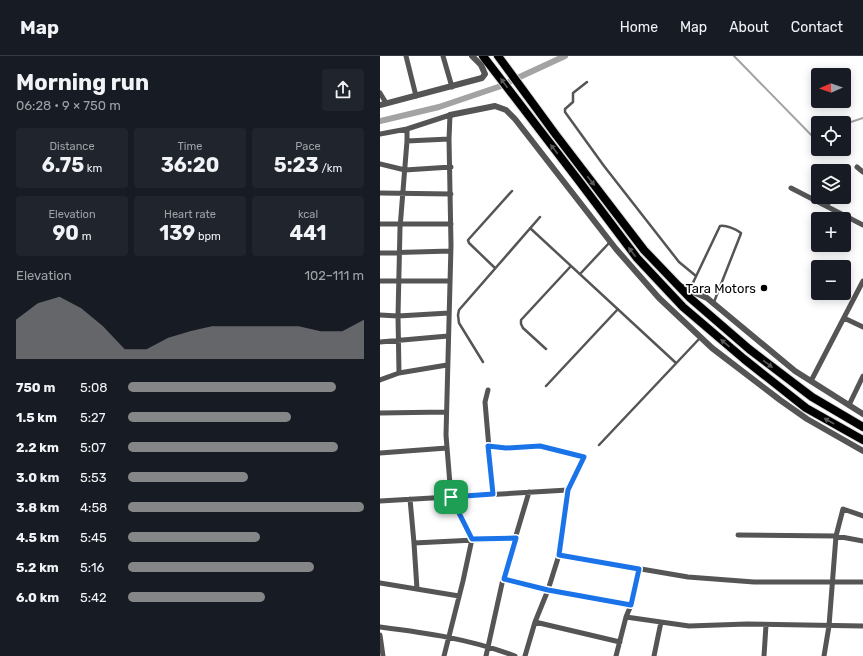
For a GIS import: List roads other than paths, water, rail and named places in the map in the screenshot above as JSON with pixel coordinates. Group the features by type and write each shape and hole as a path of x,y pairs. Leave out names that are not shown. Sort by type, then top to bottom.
{"highway":[{"path":"483,56 636,258 683,307 744,359 806,408 863,440"},
{"path":"501,59 525,94 644,250 690,298 748,349 812,397 863,427"}],"street":[{"path":"406,56 416,96"},
{"path":"442,56 452,87"},
{"path":"380,93 383,104 482,78 485,74 481,65 472,56"},
{"path":"380,134 407,129 450,115 495,106 506,110 515,119 610,242 659,298 712,348 780,400 807,419 863,451"},
{"path":"444,656 472,539 451,497 447,448 446,412 451,224 449,139 450,115"},
{"path":"399,374 398,316 400,224 407,129"},
{"path":"407,141 449,139"},
{"path":"380,164 405,170 450,167"},
{"path":"857,167 863,172"},
{"path":"791,188 863,225"},
{"path":"380,193 451,194"},
{"path":"380,224 451,224"},
{"path":"380,253 400,254 450,250"},
{"path":"380,281 450,281"},
{"path":"811,381 863,281"},
{"path":"677,284 707,298 795,371 863,414"},
{"path":"380,315 398,316 449,313"},
{"path":"844,318 863,327"},
{"path":"380,342 399,342 448,336"},
{"path":"380,380 399,374 448,366"},
{"path":"849,405 863,376"},
{"path":"488,390 486,402 488,446 493,494"},
{"path":"380,413 446,412"},
{"path":"488,446 506,448 540,446 584,457 568,490 559,555 548,590 535,622 525,656"},
{"path":"380,453 447,448"},
{"path":"380,501 568,490"},
{"path":"486,656 504,579 529,492"},
{"path":"410,499 417,589"},
{"path":"824,656 829,626 836,536 843,509 863,516"},
{"path":"738,535 836,536 863,541"},
{"path":"414,543 516,538"},
{"path":"559,555 688,577 754,582 863,582"},
{"path":"616,656 631,605 639,569"},
{"path":"504,579 548,590 631,605"},
{"path":"380,583 459,596"},
{"path":"626,618 689,626 863,626"},
{"path":"535,622 620,642"},
{"path":"654,656 661,622"},
{"path":"764,656 766,625"},
{"path":"380,627 448,637 489,646 515,656"},
{"path":"380,635 383,656"}],"lane":[{"path":"586,82 573,92 573,102 564,111 604,166 679,262 696,276"},
{"path":"495,268 469,243 468,240 512,191"},
{"path":"484,362 459,323 458,315 462,306 540,217"},
{"path":"689,290 720,226 724,225 739,231 741,233 740,236 713,303"},
{"path":"530,228 676,364"},
{"path":"580,274 610,242"},
{"path":"546,349 523,328 521,320 571,266"},
{"path":"546,386 618,309"},
{"path":"599,445 701,337"}],"waterway":[{"path":"380,121 439,107 498,87 565,56"},
{"path":"734,56 811,135"},
{"path":"851,122 863,118"}],"place":[{"name":"Tara Motors","path":"764,288"}]}
